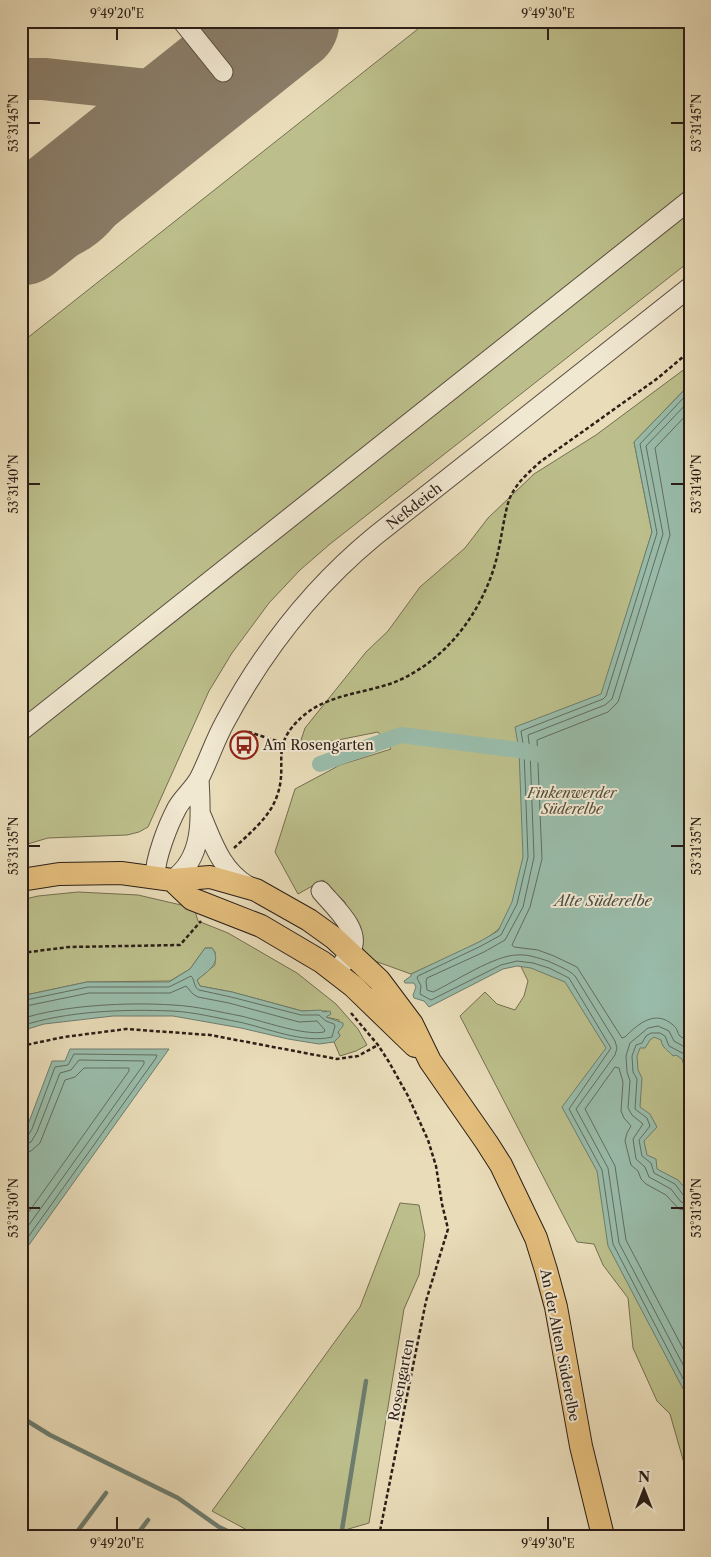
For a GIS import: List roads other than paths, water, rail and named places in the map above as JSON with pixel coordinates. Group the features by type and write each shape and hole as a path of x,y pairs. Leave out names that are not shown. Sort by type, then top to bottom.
{"main road":[{"path":"21,880 59,874 81,873 121,873 163,878"},
{"name":"An der Alten Süderelbe","path":"163,878 210,877 256,890 309,920 350,952 379,980 412,1024 430,1061 501,1165 536,1238 556,1307 581,1446 603,1536"},
{"name":"An der Alten Süderelbe","path":"163,878 192,899 261,926 309,954 336,973 371,1003 430,1061"}],"street":[{"path":"182,21 223,72"},
{"path":"21,731 690,200"},
{"name":"Neßdeich","path":"199,779 201,815 192,857 184,870 163,878 157,860 178,808 199,779 225,722 259,665 284,631 328,578 375,536 690,287"},
{"path":"201,815 220,858 236,879 256,890"},
{"path":"321,891 349,926 353,941 352,949 336,973"}],"water":[{"name":"Alte Süderelbe","path":"690,384 690,1084 686,1087 685,1085 688,1079 682,1059 676,1055 673,1056 664,1047 661,1040 654,1037 645,1048 640,1048 637,1056 638,1070 642,1078 640,1107 650,1114 657,1127 644,1141 647,1155 656,1159 657,1169 678,1180 690,1194 690,1402 608,1246 597,1171 562,1107 606,1048 565,982 531,968 517,966 503,969 429,1007 424,1001 414,998 413,995 416,987 414,983 405,983 404,981 411,974 498,931 512,902 523,857 519,750 515,727 601,694 652,532 634,442"},
{"path":"205,948 212,948 216,958 212,966 197,980 200,986 232,992 302,1011 330,1011 331,1014 326,1017 343,1023 338,1032 340,1036 334,1042 319,1044 173,1016 113,1016 44,1024 21,1031 21,996 87,982 169,982 190,969"},
{"path":"70,1049 169,1049 21,1256 21,1138 52,1061 65,1061"}],"waterway":[{"path":"320,764 401,735 519,750 541,755"},
{"path":"341,1536 366,1381"},
{"path":"21,1417 50,1435 178,1498 219,1527 238,1536"},
{"path":"74,1536 106,1493"},
{"path":"136,1536 148,1520"}],"place":[{"name":"Am Rosengarten","path":"244,745"}],"park label":[{"name":"Finkenwerder Süderelbe","path":"572,802"}]}
